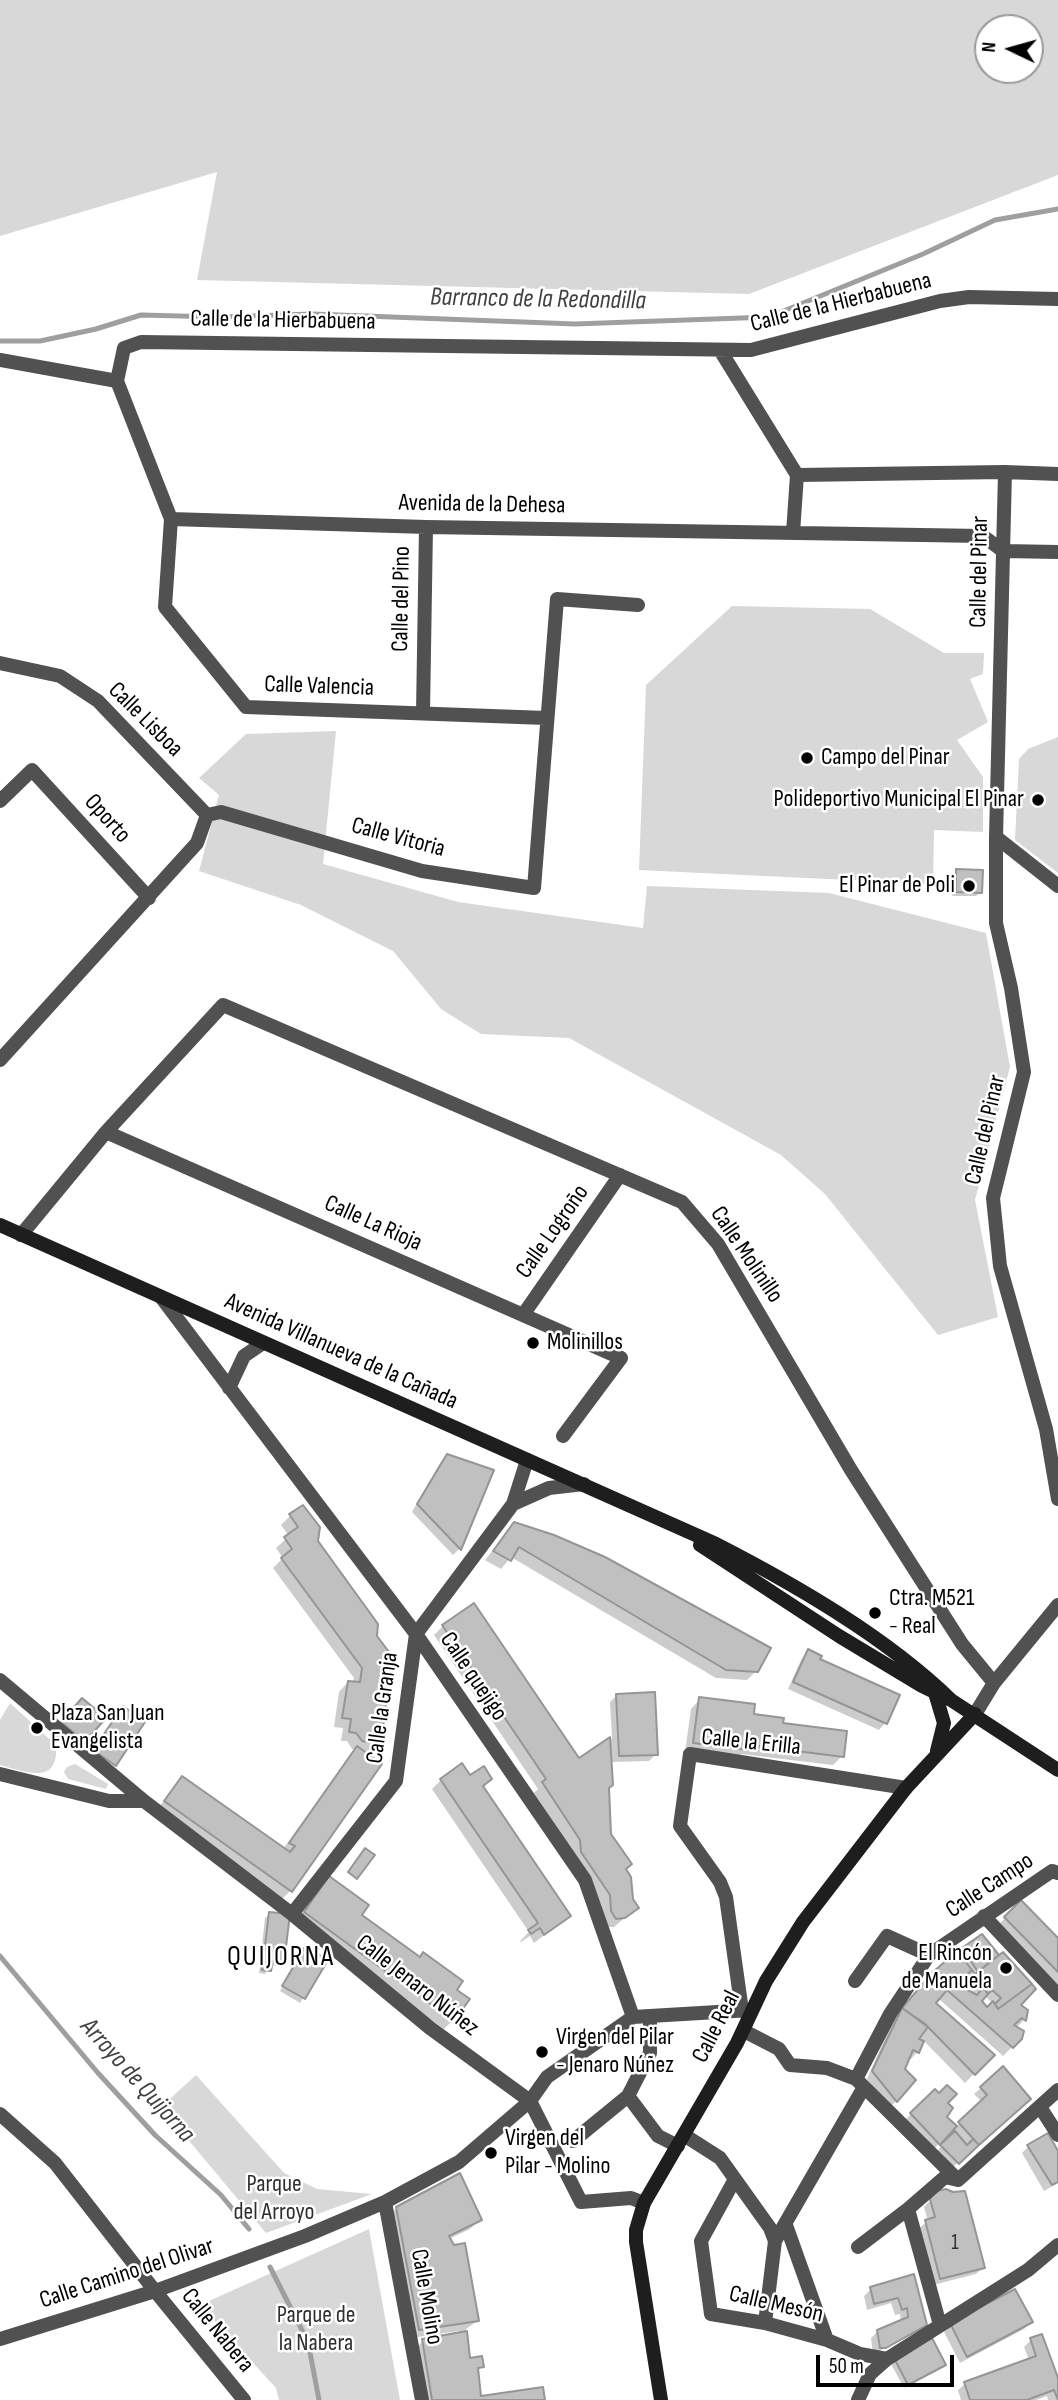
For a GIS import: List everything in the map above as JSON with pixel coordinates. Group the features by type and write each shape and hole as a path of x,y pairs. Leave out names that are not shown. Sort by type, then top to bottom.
{"main road":[{"name":"Avenida Villanueva de la Cañada","path":"0,1225 716,1544 770,1572 893,1649 951,1700"},
{"name":"Avenida Villanueva de la Cañada","path":"663,1522 762,1583 839,1636 975,1714 1058,1770"},
{"path":"935,1693 944,1723 937,1752"},
{"name":"Calle Real","path":"661,2400 636,2242 636,2230 644,2203 744,2031 746,2010 803,1922 906,1788 975,1714"}],"street":[{"name":"Calle de la Hierbabuena","path":"117,381 124,348 141,342 751,351 940,301 969,297 1058,299"},
{"path":"720,350 797,475 793,533"},
{"path":"0,360 117,381"},
{"name":"Calle Valencia","path":"117,381 171,519 165,607 246,707 546,718"},
{"path":"797,475 1005,472 1058,474"},
{"name":"Calle del Pinar","path":"1005,472 996,923 1011,988 1024,1072 993,1198 1000,1266 1046,1430 1058,1499"},
{"name":"Avenida de la Dehesa","path":"171,519 426,527 983,536 1003,551 1058,552"},
{"name":"Calle del Pino","path":"423,713 426,527"},
{"name":"Calle Vitoria","path":"208,815 221,812 422,871 534,888 557,599 638,605"},
{"name":"Calle Lisboa","path":"0,663 60,676 98,701 208,815"},
{"name":"Oporto","path":"0,801 32,770 149,898"},
{"path":"0,1060 197,843 208,815"},
{"path":"996,837 1058,886"},
{"name":"Calle Molinillo","path":"106,1132 223,1005 682,1202 718,1244 858,1481 962,1644 994,1683"},
{"path":"21,1235 106,1132"},
{"name":"Calle La Rioja","path":"106,1132 621,1358 563,1436"},
{"name":"Calle Logroño","path":"523,1315 620,1175"},
{"name":"Calle quejigo","path":"161,1297 416,1634 585,1880 633,2017"},
{"path":"229,1388 244,1356 263,1343"},
{"name":"Calle la Granja","path":"292,1914 396,1781 416,1634 513,1504 527,1460"},
{"name":"Calle la Granja","path":"513,1504 549,1488 584,1485"},
{"name":"Calle Real","path":"975,1714 994,1683 1058,1605"},
{"name":"Calle Jenaro Núñez","path":"2,1686 144,1801 292,1914 430,2028 530,2101"},
{"name":"Calle la Erilla","path":"746,2010 726,1897 720,1882 680,1826 690,1754 906,1788"},
{"path":"0,1774 108,1801 144,1801"},
{"name":"Calle Campo","path":"775,2241 786,2225 860,2083 890,2014 929,1955 1052,1871 1058,1873"},
{"path":"984,1916 1058,1995"},
{"path":"855,1982 887,1936 929,1955"},
{"path":"633,2017 746,2010"},
{"path":"573,2141 628,2096 650,2053 650,2016"},
{"name":"Calle Camino del Olivar","path":"0,2339 155,2291 305,2236 385,2202 458,2162 530,2101 554,2071 633,2017"},
{"path":"744,2031 779,2049 790,2065 827,2068 860,2083 958,2180"},
{"path":"958,2180 1058,2090"},
{"path":"628,2096 658,2136 681,2140 720,2158 770,2228 775,2241 765,2323"},
{"path":"530,2101 581,2202 631,2198 644,2203"},
{"path":"1040,2107 1058,2135"},
{"name":"Calle Nabera","path":"0,2114 55,2163 244,2400"},
{"path":"859,2247 945,2177 958,2180"},
{"name":"Calle Mesón","path":"735,2179 701,2241 711,2314 765,2323 827,2340 860,2354 887,2359"},
{"name":"Calle Molino","path":"385,2202 422,2400"},
{"path":"908,2209 940,2325"},
{"path":"786,2225 827,2340"},
{"path":"858,2400 870,2374 887,2359 1028,2270 1058,2245"}],"green space":[{"path":"0,0 1058,0 1058,175 749,294 197,280 217,172 0,236"},
{"name":"Campo del Pinar","path":"732,606 870,609 944,653 984,653 983,674 970,679 988,722 957,740 983,777 983,832 934,830 933,884 639,870 646,685"},
{"path":"336,731 323,864 458,902 643,928 647,886 829,893 986,933 1010,1067 975,1200 998,1317 938,1335 825,1194 781,1155 569,1038 481,1034 441,1009 393,951 301,905 199,871 219,795 199,778 246,734"},
{"name":"Polideportivo Municipal El Pinar","path":"1058,737 1058,873 1015,840 1019,759 1028,749"},
{"path":"10,1703 56,1745 56,1758 46,1771 30,1773 0,1765 0,1720"},
{"path":"75,1764 108,1784 106,1789 68,1779 64,1772 67,1767"},
{"name":"Parque del Arroyo","path":"196,2075 284,2173 317,2189 372,2194 266,2233 161,2107"},
{"name":"Parque de la Nabera","path":"369,2229 400,2400 279,2400 276,2388 200,2305"}],"building":[{"name":"El Pinar de Poli","path":"956,869 983,870 982,893 956,892"},
{"path":"447,1454 494,1470 461,1550 417,1504"},
{"path":"303,1505 320,1527 318,1541 378,1624 377,1636 392,1656 381,1744 362,1741 356,1733 349,1732 351,1719 342,1718 348,1681 360,1682 362,1668 281,1558 292,1549 284,1537 298,1527 289,1514"},
{"path":"514,1522 554,1535 605,1557 771,1648 758,1672 726,1670 519,1547 511,1561 493,1551"},
{"path":"474,1603 579,1758 610,1737 613,1785 609,1788 611,1834 632,1864 626,1869 631,1877 633,1899 639,1908 625,1918 616,1919 611,1911 610,1895 581,1852 580,1840 542,1782 546,1779 442,1625"},
{"path":"808,1649 822,1656 820,1659 900,1695 887,1724 793,1682"},
{"path":"655,1692 658,1755 619,1756 616,1694"},
{"path":"699,1697 755,1704 754,1714 784,1718 783,1723 847,1731 844,1757 748,1745 748,1750 693,1743"},
{"path":"82,1698 106,1718 85,1742 61,1722"},
{"path":"123,1706 145,1722 116,1766 93,1750"},
{"path":"357,1746 382,1764 292,1892 164,1801 182,1776 290,1852 295,1846 289,1843"},
{"path":"462,1763 470,1775 484,1766 492,1779 483,1786 571,1916 544,1935 540,1928 531,1934 528,1930 538,1923 440,1779"},
{"path":"365,1848 375,1855 357,1879 348,1872"},
{"path":"329,1876 369,1905 362,1915 420,1957 423,1952 463,1981 457,1990 470,1999 454,2021 304,1912"},
{"path":"1021,1900 1058,1938 1058,1972 1004,1917"},
{"path":"269,1912 290,1914 284,1963 273,1961 271,1971 262,1970"},
{"path":"982,1934 999,1955 978,1972 962,1948"},
{"path":"305,1947 328,1960 305,1999 282,1986"},
{"path":"957,1951 972,1970 957,1984 933,1972"},
{"path":"1003,1952 1032,1984 998,2009 995,2004 1001,1998 992,1990 988,1994 983,1988 980,1991 974,1985 979,1982 963,1977 972,1970 975,1974"},
{"path":"933,1972 977,1995 983,1988 988,1994 982,2001 987,2007 993,2001 998,2009 1032,1984 1036,1989 1021,2005 1028,2010 1026,2021 1022,2018 1014,2025 1024,2031 1022,2039 1013,2048 947,1990 936,2003 995,2055 975,2075 924,2023 902,2008"},
{"path":"902,2008 928,2027 919,2039 924,2041 919,2053 913,2050 905,2069 916,2080 897,2102 872,2071"},
{"path":"1003,2066 1031,2099 979,2145 958,2122 987,2095 980,2087"},
{"path":"947,2085 957,2094 948,2103 953,2108 947,2117 957,2126 940,2145 910,2113 935,2089 939,2093"},
{"path":"955,2131 967,2145 973,2139 979,2145 959,2164 940,2145"},
{"path":"1048,2133 1058,2151 1058,2182 1052,2185 1027,2145"},
{"path":"460,2173 482,2220 449,2236 454,2245 465,2243 479,2321 419,2330 396,2207"},
{"path":"946,2189 953,2192 965,2191 985,2268 940,2279 925,2220 935,2217 930,2199 936,2191"},
{"path":"914,2274 927,2325 886,2348 880,2348 877,2330 908,2317 907,2308 902,2310 898,2298 874,2304 870,2287"},
{"path":"1015,2289 1033,2322 967,2357 950,2323"},
{"path":"467,2331 470,2358 482,2356 484,2367 478,2368 481,2396 543,2387 545,2400 432,2400 422,2339"},
{"path":"1042,2334 1058,2378 1058,2400 1054,2390 1027,2400 970,2400 964,2382 1036,2356 1030,2338"},
{"path":"932,2338 946,2365 908,2385 894,2358"}],"waterway":[{"name":"Barranco de la Redondilla","path":"0,341 40,341 96,329 141,315 219,317 313,314 575,324 769,317 923,254 995,220 1058,209"},
{"name":"Arroyo de Quijorna","path":"0,1956 98,2073 155,2135 221,2195 249,2229"},
{"name":"Arroyo de Quijorna","path":"270,2267 308,2342 319,2400"}],"place":[{"name":"Campo del Pinar","path":"807,758"},
{"name":"Polideportivo Municipal El Pinar","path":"1038,800"},
{"name":"El Pinar de Poli","path":"969,886"},
{"name":"Molinillos","path":"533,1343"},
{"name":"Ctra. M521 - Real","path":"875,1613"},
{"name":"Plaza San Juan Evangelista","path":"37,1728"},
{"name":"El Rincón de Manuela","path":"1006,1968"},
{"name":"Virgen del Pilar - Jenaro Núñez","path":"542,2052"},
{"name":"Virgen del Pilar - Molino","path":"491,2153"}],"district":[{"name":"QUIJORNA","path":"281,1958"}]}
